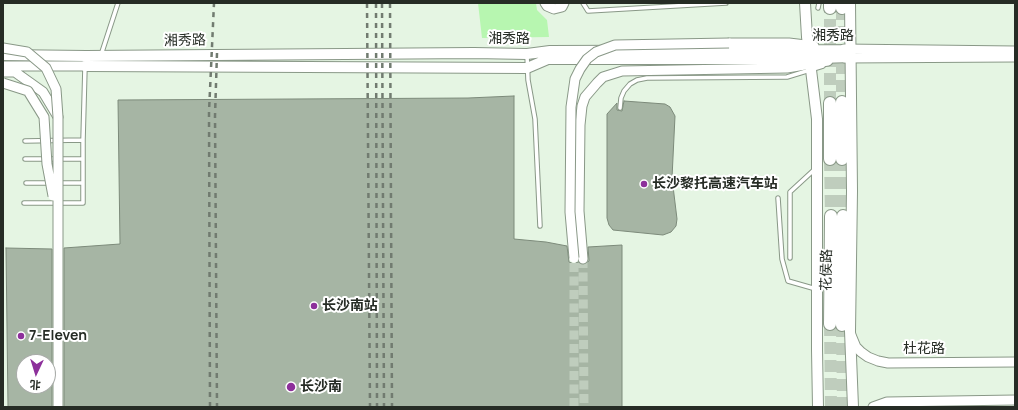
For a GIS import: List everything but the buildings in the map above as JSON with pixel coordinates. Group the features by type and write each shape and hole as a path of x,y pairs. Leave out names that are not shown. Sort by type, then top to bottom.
{"main road":[{"path":"805,3 809,58 817,119 818,407"},
{"path":"833,5 851,54 852,191 840,327 853,407"},
{"name":"湘秀路","path":"3,55 86,61 100,56 466,53 527,54 550,51 809,58 851,54"},
{"path":"86,61 527,68 548,59 809,58"},
{"path":"836,103 836,159"},
{"name":"花侯路","path":"837,216 840,327"}],"street":[{"path":"545,3 547,6 554,9 562,7 564,3"},
{"path":"729,43 788,43 809,58 787,68 622,71 603,77 590,89 582,106 580,125 578,211 579,259 570,212 571,107 575,79 587,59 596,52 615,45 729,43"},
{"path":"3,48 27,52 46,68 56,89 58,117 58,407"},
{"name":"湘秀路","path":"851,54 1015,51"},
{"name":"湘秀路","path":"851,54 1015,58"},
{"path":"3,66 86,61"},
{"path":"3,72 15,72 44,92 58,117"},
{"path":"3,83 28,91 44,117 47,164 57,219"},
{"name":"杜花路","path":"840,327 856,347 868,357 888,363 1015,362"},
{"path":"873,407 887,402 1015,400"}],"lane":[{"path":"100,56 118,3"},
{"path":"582,3 588,11 726,3"},
{"path":"527,54 528,80 535,119 540,226"},
{"path":"837,62 851,54"},
{"path":"620,108 624,91 630,84 637,80 647,78 787,77 809,58 831,64"},
{"path":"24,203 83,203 83,140 86,61"},
{"path":"25,141 83,140"},
{"path":"25,159 83,159"},
{"path":"790,258 790,192 818,167"},
{"path":"26,183 83,183"},
{"path":"778,198 782,259 788,281 817,289"}],"green space":[{"path":"478,3 536,3 537,10 547,20 549,37 482,38"}],"tunnel":[{"path":"830,8 830,103"},
{"path":"842,8 842,102"},
{"path":"830,159 831,216"},
{"path":"842,159 843,216"},
{"path":"574,258 574,407"},
{"path":"583,259 584,407"},
{"path":"830,324 831,407"},
{"path":"842,325 843,407"}],"railway":[{"path":"210,407 209,112 214,3"},
{"path":"367,3 370,407"},
{"path":"376,3 377,407"},
{"path":"382,3 384,407"},
{"path":"390,3 392,407"},
{"path":"217,53 215,116 217,407"}],"place":[{"name":"长沙黎托高速汽车站","path":"644,184"},
{"name":"长沙南站","path":"314,306"},
{"name":"7-Eleven","path":"21,336"},
{"name":"长沙南","path":"291,387"}]}
